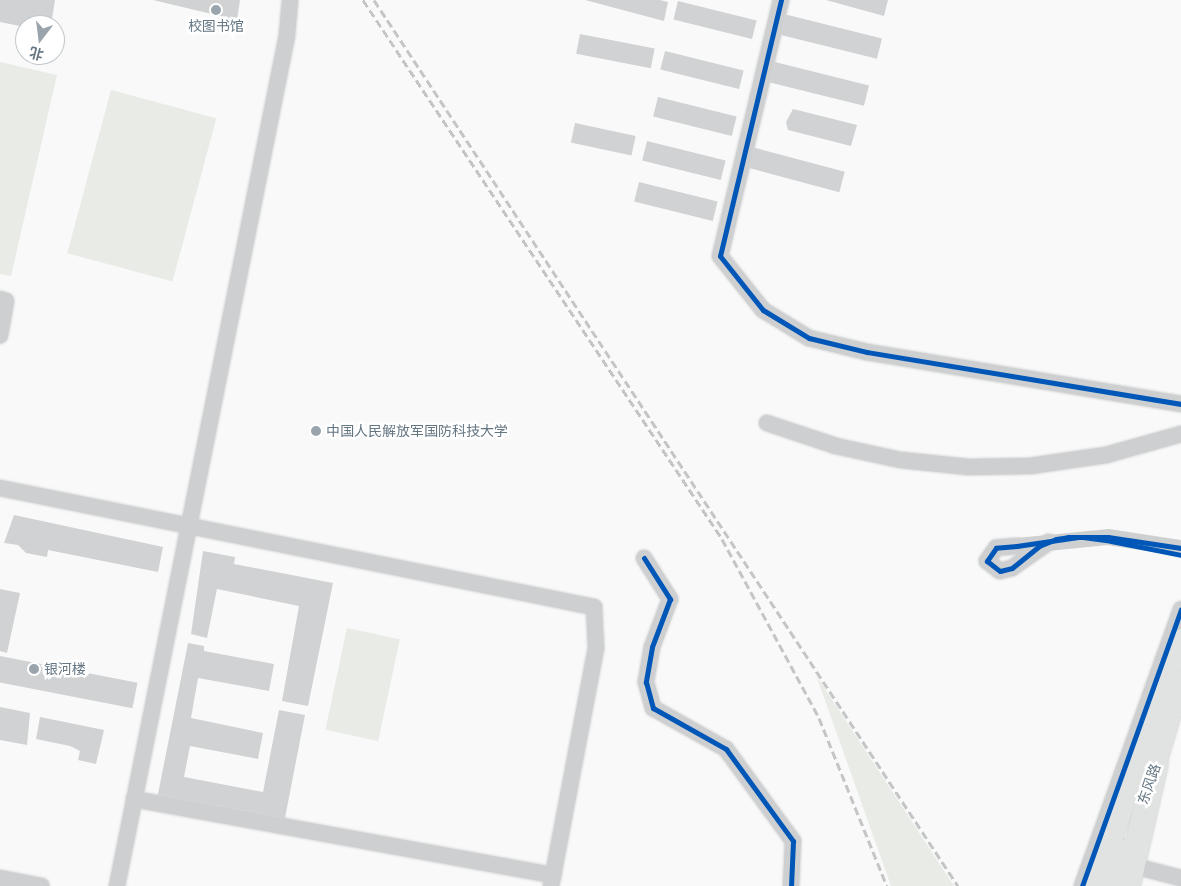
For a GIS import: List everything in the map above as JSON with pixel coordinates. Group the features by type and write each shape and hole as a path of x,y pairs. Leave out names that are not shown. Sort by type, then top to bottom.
{"highway":[{"path":"1135,877 1147,764"}],"main road":[{"name":"东风路","path":"1114,886 1181,639"},
{"name":"东风路","path":"1147,764 1181,681"},
{"path":"1096,886 1123,806 1147,764"}],"street":[{"path":"117,886 287,34 290,0"},
{"path":"781,0 720,256 763,310 809,338 867,352 1181,404"},
{"path":"0,299 6,301 0,335"},
{"path":"767,423 836,446 900,460 969,467 1030,466 1106,455 1181,434"},
{"path":"0,488 594,607 596,648 552,881 134,799"},
{"path":"1181,548 1083,537 1056,539 1000,571 987,561 996,548 1017,546 1083,537 1181,555"},
{"path":"644,558 670,598 652,647 646,682 653,708 726,749 793,841 791,886"},
{"path":"1082,886 1181,609"},
{"path":"1136,886 1135,877 1181,713"},
{"path":"1087,886 1123,806"},
{"path":"1135,877 1181,878"},
{"path":"0,878 41,886"}],"shaded area":[{"path":"0,62 57,75 11,276 0,274"},
{"path":"111,90 216,118 173,281 67,253"},
{"path":"347,628 400,639 378,741 325,730"},
{"path":"816,675 954,886 891,886"}],"building":[{"path":"0,0 55,0 53,15 15,15 15,25 0,22"},
{"name":"校图书馆","path":"153,0 240,0 237,20"},
{"path":"585,0 660,0 668,2 664,21"},
{"path":"826,0 888,0 884,16"},
{"path":"678,1 757,21 752,39 673,19"},
{"path":"784,14 882,38 877,59 779,34"},
{"path":"580,34 655,49 651,68 576,54"},
{"path":"665,51 744,71 739,89 660,69"},
{"path":"771,61 869,85 864,106 766,81"},
{"path":"658,97 737,117 732,136 653,116"},
{"path":"793,109 857,125 851,146 788,130 786,122"},
{"path":"575,123 636,136 631,155 571,143"},
{"path":"647,141 726,161 721,180 642,160"},
{"path":"752,147 845,172 839,192 747,167"},
{"path":"639,182 718,202 713,221 634,201"},
{"path":"14,515 163,547 158,572 48,550 47,557 26,553 18,545 4,543"},
{"path":"203,551 235,557 234,564 333,583 308,706 282,701 299,606 217,589 207,638 191,634"},
{"path":"0,589 20,593 7,653 0,651"},
{"path":"188,643 204,646 204,651 274,664 269,691 198,678 191,718 263,733 258,759 190,746 184,777 263,792 279,710 305,715 284,823 157,799"},
{"name":"银河楼","path":"0,656 137,683 132,708 0,682"},
{"path":"0,707 30,713 27,745 0,740"},
{"path":"40,717 104,730 96,764 78,760 80,751 70,746 36,739"}],"railway":[{"path":"363,0 722,539 819,718 887,886"},
{"path":"374,0 958,886"}],"cycle path":[{"path":"781,0 720,256 763,310 809,338 867,352 1181,404"},
{"path":"1181,548 1108,537 1078,537 1017,546 996,548 987,561 1000,571 1012,568 1039,546 1056,539 1068,537 1083,537 1111,541 1181,555"},
{"path":"644,558 670,599 652,647 646,682 653,708 726,749 793,841 791,886"},
{"path":"1082,886 1181,609"}],"place":[{"name":"校图书馆","path":"216,10"},
{"name":"中国人民解放军国防科技大学","path":"316,431"},
{"name":"银河楼","path":"34,669"}]}
